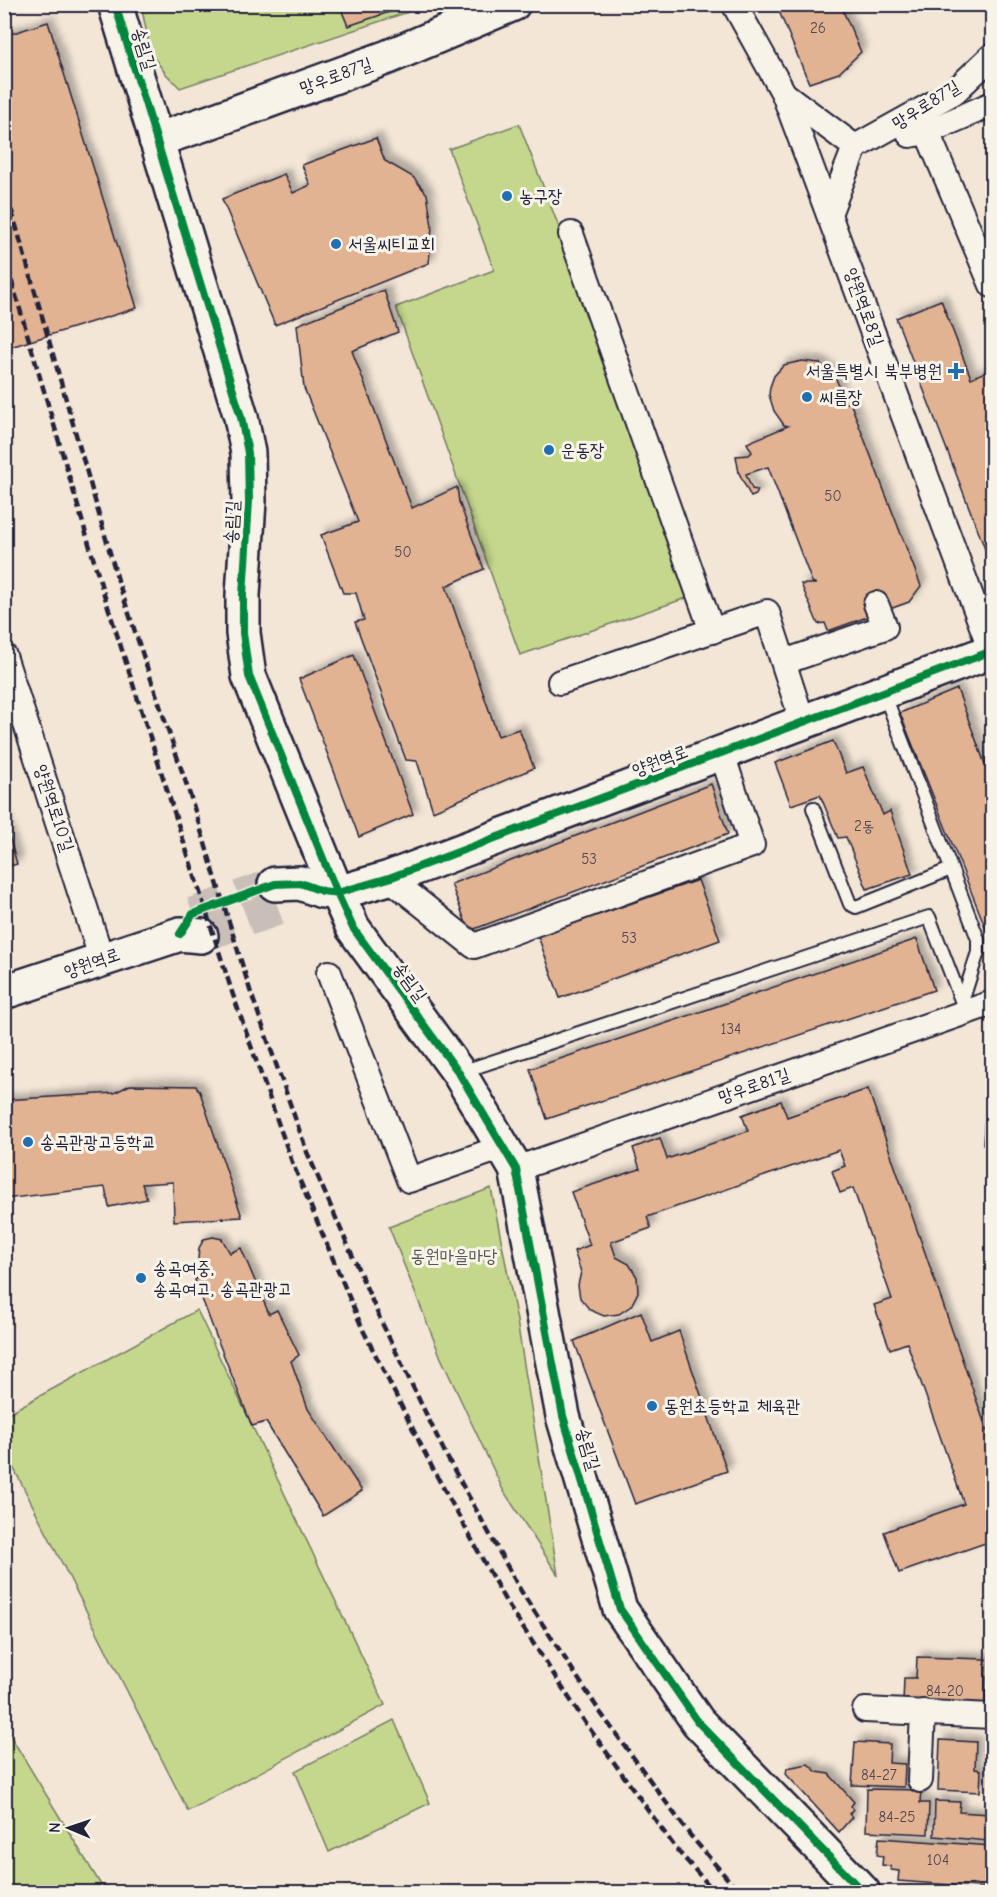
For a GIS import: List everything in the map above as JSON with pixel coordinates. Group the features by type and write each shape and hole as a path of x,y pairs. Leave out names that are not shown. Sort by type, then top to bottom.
{"street":[{"name":"송림길","path":"115,4 241,417 248,453 249,501 243,633 249,676 325,890 459,1073 510,1158 563,1416 620,1609 698,1722 863,1893"},
{"name":"망우로87길","path":"156,140 388,57 513,4"},
{"name":"양원역로8길","path":"734,4 784,94 992,652"},
{"name":"망우로87길","path":"855,147 954,92 993,56"},
{"path":"784,94 855,147 927,132 993,104"},
{"path":"927,132 993,285"},
{"path":"829,214 855,147"},
{"path":"571,234 712,631"},
{"path":"784,662 885,627 876,604"},
{"path":"560,682 767,612 803,723"},
{"name":"양원역로","path":"325,890 389,878 992,652"},
{"name":"양원역로10길","path":"4,656 102,960"},
{"path":"389,878 474,946 752,845 722,754"},
{"path":"279,896 296,882 325,890"},
{"name":"양원역로","path":"4,992 191,928"},
{"name":"망우로81길","path":"329,973 410,1180 510,1158 964,1007 993,1003"},
{"path":"864,1710 993,1716"},
{"path":"920,1780 923,1712"}],"lane":[{"path":"883,692 978,939 978,952 964,1007"},
{"path":"813,808 850,904 853,906 856,907 951,869"},
{"path":"459,1073 929,917 964,1007"}],"green space":[{"path":"422,4 423,7 180,88 151,54 141,5"},
{"name":"운동장","path":"519,124 701,593 520,655 396,307 494,270 449,149"},
{"name":"동원마을마당","path":"491,1188 517,1321 558,1575 503,1490 441,1358 389,1227"},
{"path":"197,1310 385,1705 188,1811 5,1451 5,1415"},
{"path":"394,1720 430,1803 329,1852 295,1771"},
{"path":"5,1727 101,1885 137,1892 5,1892"}],"building":[{"path":"339,4 413,4 348,26"},
{"path":"776,4 840,4 861,52 839,73 809,83"},
{"path":"48,22 137,308 4,349 4,36"},
{"name":"서울씨티교회","path":"376,138 385,161 413,177 427,194 432,226 429,263 275,325 222,199 284,174 293,193 310,185 302,165"},
{"path":"384,290 398,332 352,351 412,508 457,487 459,502 484,569 446,586 498,736 519,729 534,768 433,811 417,761 406,760 355,622 364,620 356,593 343,593 321,535 358,522 304,388 297,325"},
{"path":"941,300 971,378 990,370 992,376 992,567 896,318"},
{"path":"802,361 819,363 829,370 835,376 840,389 842,404 850,402 921,586 909,602 828,631 825,623 818,624 801,584 816,584 812,582 768,467 746,474 752,489 758,490 756,495 751,497 739,473 736,456 749,455 752,452 747,443 788,426 784,425 774,411 769,395 770,387 774,376 784,365"},
{"path":"354,655 413,814 359,837 299,679"},
{"path":"957,689 992,783 992,944 900,713"},
{"path":"833,741 846,773 863,767 883,815 890,811 912,874 867,889 846,837 838,838 820,795 791,805 775,763"},
{"path":"711,784 728,834 469,931 451,884"},
{"path":"4,819 17,864 4,868"},
{"path":"698,880 720,940 560,998 538,936"},
{"path":"917,939 934,990 547,1119 530,1069"},
{"path":"989,1060 992,1060 992,1161 986,1161 988,1144 983,1144"},
{"name":"송곡관광고등학교","path":"130,1085 196,1086 242,1217 174,1221 173,1182 142,1184 147,1199 109,1207 105,1187 4,1199 4,1100 114,1093"},
{"path":"868,1089 992,1445 992,1523 986,1526 991,1541 899,1573 884,1532 964,1504 907,1343 890,1349 874,1305 892,1299 853,1188 840,1193 832,1171 845,1166 839,1150 647,1217 651,1228 611,1242 616,1257 629,1264 637,1277 638,1292 631,1306 619,1314 604,1316 590,1310 580,1298 578,1285 581,1272 574,1251 590,1245 571,1192 640,1169 633,1148 660,1138 667,1159 748,1131 742,1115 781,1101 787,1117"},
{"path":"213,1237 222,1239 230,1253 241,1248 269,1314 277,1310 299,1355 291,1361 308,1409 362,1491 323,1516 266,1422 252,1426 216,1336 195,1280 202,1273 198,1259 199,1248 204,1239"},
{"name":"동원초등학교 체육관","path":"641,1312 652,1342 679,1331 727,1471 635,1504 574,1341"},
{"path":"917,1657 986,1659 985,1706 903,1703 904,1678 916,1678"},
{"path":"940,1740 976,1742 975,1769 981,1770 980,1792 938,1790"},
{"path":"855,1742 890,1744 889,1763 905,1764 904,1787 852,1785"},
{"path":"808,1764 817,1772 829,1774 854,1802 849,1814 852,1817 839,1832 786,1774 787,1768"},
{"path":"867,1789 921,1790 920,1803 929,1803 928,1834 866,1831"},
{"path":"935,1801 960,1802 959,1812 989,1814 988,1841 934,1836"},
{"path":"879,1838 992,1846 992,1888 898,1881 899,1871 882,1865 883,1856 877,1855"}],"tunnel":[{"path":"193,914 275,884"},
{"path":"201,936 283,907"}],"railway":[{"path":"4,184 119,584 191,798 250,990 307,1152 381,1321 447,1457 521,1591 600,1712 690,1835 739,1892"},
{"path":"4,255 102,588 233,995 292,1162 363,1330 433,1469 506,1602 587,1725 677,1850 715,1892"}],"cycle path":[{"path":"115,4 241,417 248,453 249,501 243,633 249,676 353,928 459,1073 516,1169 563,1416 620,1609 698,1722 863,1892"},
{"path":"180,934 193,914 275,884 300,883 322,891 337,893 389,878 992,651"}],"place":[{"name":"농구장","path":"507,196"},
{"name":"서울씨티교회","path":"336,244"},
{"name":"서울특별시 북부병원","path":"956,371"},
{"name":"씨름장","path":"807,397"},
{"name":"운동장","path":"549,450"},
{"name":"송곡관광고등학교","path":"28,1142"},
{"name":"송곡여중, 송곡여고, 송곡관광고","path":"141,1278"},
{"name":"동원초등학교 체육관","path":"652,1406"}]}
